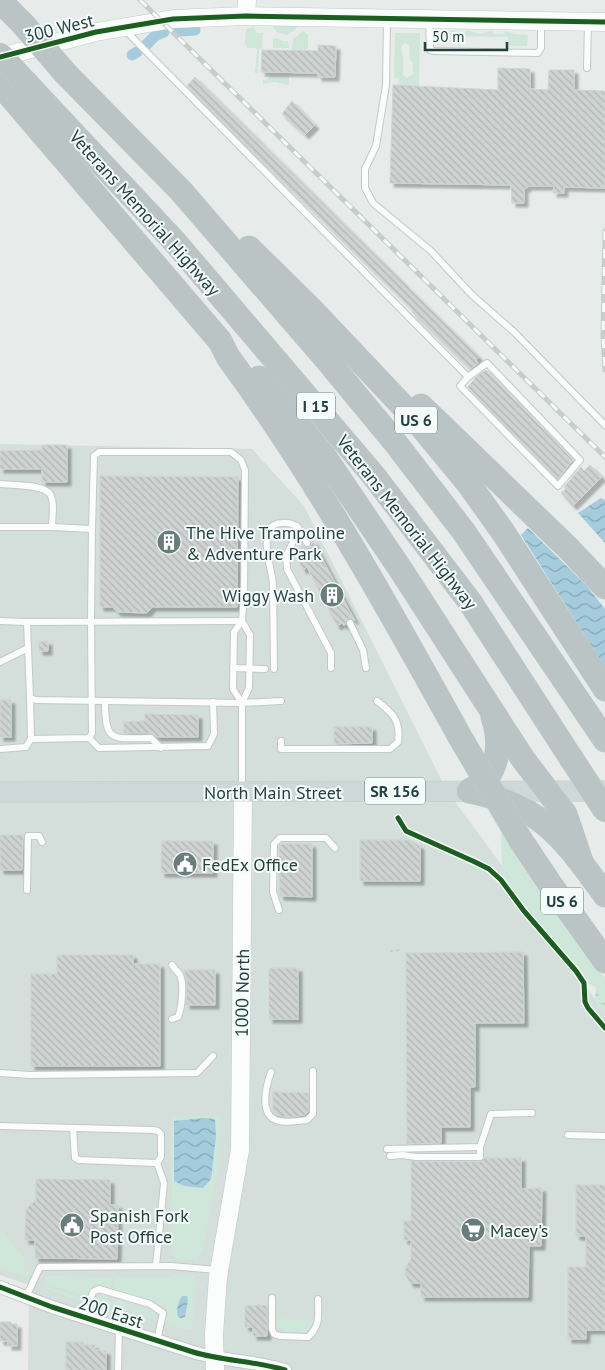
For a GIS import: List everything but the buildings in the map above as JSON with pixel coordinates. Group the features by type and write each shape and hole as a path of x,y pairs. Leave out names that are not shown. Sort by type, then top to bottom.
{"highway":[{"name":"Veterans Memorial Highway","path":"0,1 23,24 66,74 181,191 328,360 400,448 464,532 605,740"},
{"name":"Veterans Memorial Highway","path":"0,56 175,242 374,476 470,602 605,810"},
{"name":"US 6","path":"1,86 220,341 228,357 301,462 345,534 520,840 605,961"},
{"name":"US 6","path":"181,191 252,251 313,311 416,420 468,483 508,540 605,689"},
{"path":"313,311 432,416 568,548 605,587"},
{"path":"220,341 231,346 277,398 324,456 401,570 523,758 565,814 581,861"},
{"path":"469,790 476,787 488,776 497,756 496,726 489,705"},
{"path":"469,790 508,802 539,818 557,833 581,861 605,895"}],"main road":[{"name":"North Main Street","path":"0,792 605,791"}],"street":[{"name":"300 West","path":"0,56 96,32 246,8 387,18 596,22"},
{"name":"1000 North","path":"215,1364 214,1334 218,1270 240,1150 242,792"},
{"name":"200 East","path":"0,1287 84,1318 157,1341 215,1364 238,1360 286,1370"}],"lane":[{"path":"387,18 386,85 376,146 365,169 366,188 369,196 373,203 431,250 472,295 514,332 605,425"},
{"path":"429,19 430,50 434,51 538,52 540,48 541,21"},
{"path":"586,68 596,22"},
{"path":"122,27 468,377"},
{"path":"487,363 580,460 558,486 460,386 468,377 487,363"},
{"path":"89,738 92,733 90,620 94,456 99,452 231,452 241,460 245,470 242,621 250,635 250,668 249,688 242,703 242,792"},
{"path":"0,484 25,486 48,491 52,502 52,527"},
{"path":"274,668 273,577 266,541 269,530 278,523 290,522 297,525 307,543"},
{"path":"297,525 297,534 286,556 287,569 331,653 331,668"},
{"path":"0,527 92,529"},
{"path":"0,621 242,621"},
{"path":"242,621 234,632 233,668 233,689 242,703"},
{"path":"0,749 26,748 31,739 27,622"},
{"path":"350,624 363,650 366,668"},
{"path":"0,662 28,648"},
{"path":"233,668 265,668"},
{"path":"30,698 36,700 242,703 282,701"},
{"path":"105,701 105,720 111,735 120,738 151,738 160,748"},
{"path":"281,741 281,749 390,749 398,742 398,726 393,713 377,701"},
{"path":"31,739 89,738 99,748 208,746 214,734 214,702"},
{"path":"27,890 28,836 39,836 42,842"},
{"path":"278,910 273,892 274,844 280,838 326,838 335,848"},
{"path":"172,965 180,975 181,984 181,1011 178,1017 172,1019"},
{"path":"0,1073 40,1075 197,1073 213,1056"},
{"path":"271,1072 266,1088 266,1111 271,1118 286,1122 307,1120 313,1114 313,1071"},
{"path":"390,1156 480,1157 480,1148 491,1114 532,1113"},
{"path":"0,1126 158,1131 160,1134 160,1157 157,1163 164,1183 156,1266"},
{"path":"73,1128 75,1158 79,1160 157,1163"},
{"path":"568,1135 605,1136"},
{"path":"387,1149 480,1148"},
{"path":"26,1297 40,1266 156,1266 218,1270"},
{"path":"84,1318 93,1292 99,1289 150,1304 162,1313 157,1341"},
{"path":"272,1298 272,1329 274,1334 280,1336 308,1336 316,1329 318,1298"},
{"path":"118,1370 119,1329"}],"path":[{"path":"390,951 401,950"}],"shaded area":[{"path":"0,444 252,449 304,506 447,791 514,882 605,1014 605,1370 28,1370 29,1285 0,1275"}],"green space":[{"path":"273,25 298,26 287,35 278,32"},
{"path":"254,27 257,33 263,33 262,48 259,49 258,74 255,73 257,50 255,48 248,48 245,44 246,29"},
{"path":"454,30 455,33 465,34 466,30 480,34 493,30 494,34 504,34 505,31 528,35 527,46 509,46 508,37 439,36 437,33"},
{"path":"303,31 308,34 308,48 304,51 292,50 293,39"},
{"path":"395,33 420,33 419,87 398,86 399,78 394,78","holes":["405,43 409,45 410,59 413,63 413,74 407,78 403,75 401,46"]},
{"path":"273,39 288,41 289,48 273,48"},
{"path":"270,75 289,76 289,85 275,82 263,84 263,80 268,79"},
{"path":"501,827 605,978 605,993 587,982 502,875"},
{"path":"596,986 605,993 605,1014 595,999"},
{"path":"221,1115 218,1167 202,1252 197,1259 180,1260 171,1254 171,1117"},
{"path":"0,1232 4,1232 24,1258 25,1273 30,1273 29,1278 0,1268"},
{"path":"170,1275 194,1275 196,1281 192,1329 186,1330 165,1323 167,1312 164,1306 113,1289 116,1277 169,1278"},
{"path":"46,1276 114,1277 110,1288 93,1284 87,1297 44,1283"},
{"path":"43,1285 86,1299 83,1302 46,1289"},
{"path":"103,1295 107,1299 116,1302 117,1299 154,1312 156,1314 154,1320 97,1301 99,1296"},
{"path":"96,1303 154,1322 151,1324 98,1307"},
{"path":"277,1319 313,1321 307,1334 285,1333 277,1326"}],"water":[{"path":"601,498 605,500 605,543 578,513"},
{"path":"528,528 587,586 605,609 605,667 521,535"},
{"path":"204,1118 215,1119 216,1137 211,1179 203,1188 184,1186 174,1181 174,1121"},
{"path":"182,1296 187,1296 188,1300 185,1317 179,1318 177,1313"}],"waterway":[{"path":"179,31 195,30"},
{"path":"145,46 156,35 164,32"},
{"path":"132,55 137,52"}],"railway":[{"path":"140,0 605,457"},
{"path":"605,231 603,336 605,370"}],"cycle path":[{"path":"0,57 96,32 173,19 246,16 605,22"},
{"path":"398,818 406,831 489,869 501,880 524,911 576,971 584,983 585,1002 588,1008 605,1028"},
{"path":"0,1287 52,1307 193,1352 285,1370"}],"place":[{"name":"The Hive Trampoline & Adventure Park","path":"169,542"},
{"name":"Wiggy Wash","path":"332,595"},
{"name":"FedEx Office","path":"185,864"},
{"name":"Spanish Fork Post Office","path":"72,1225"},
{"name":"Macey's","path":"473,1230"}]}
